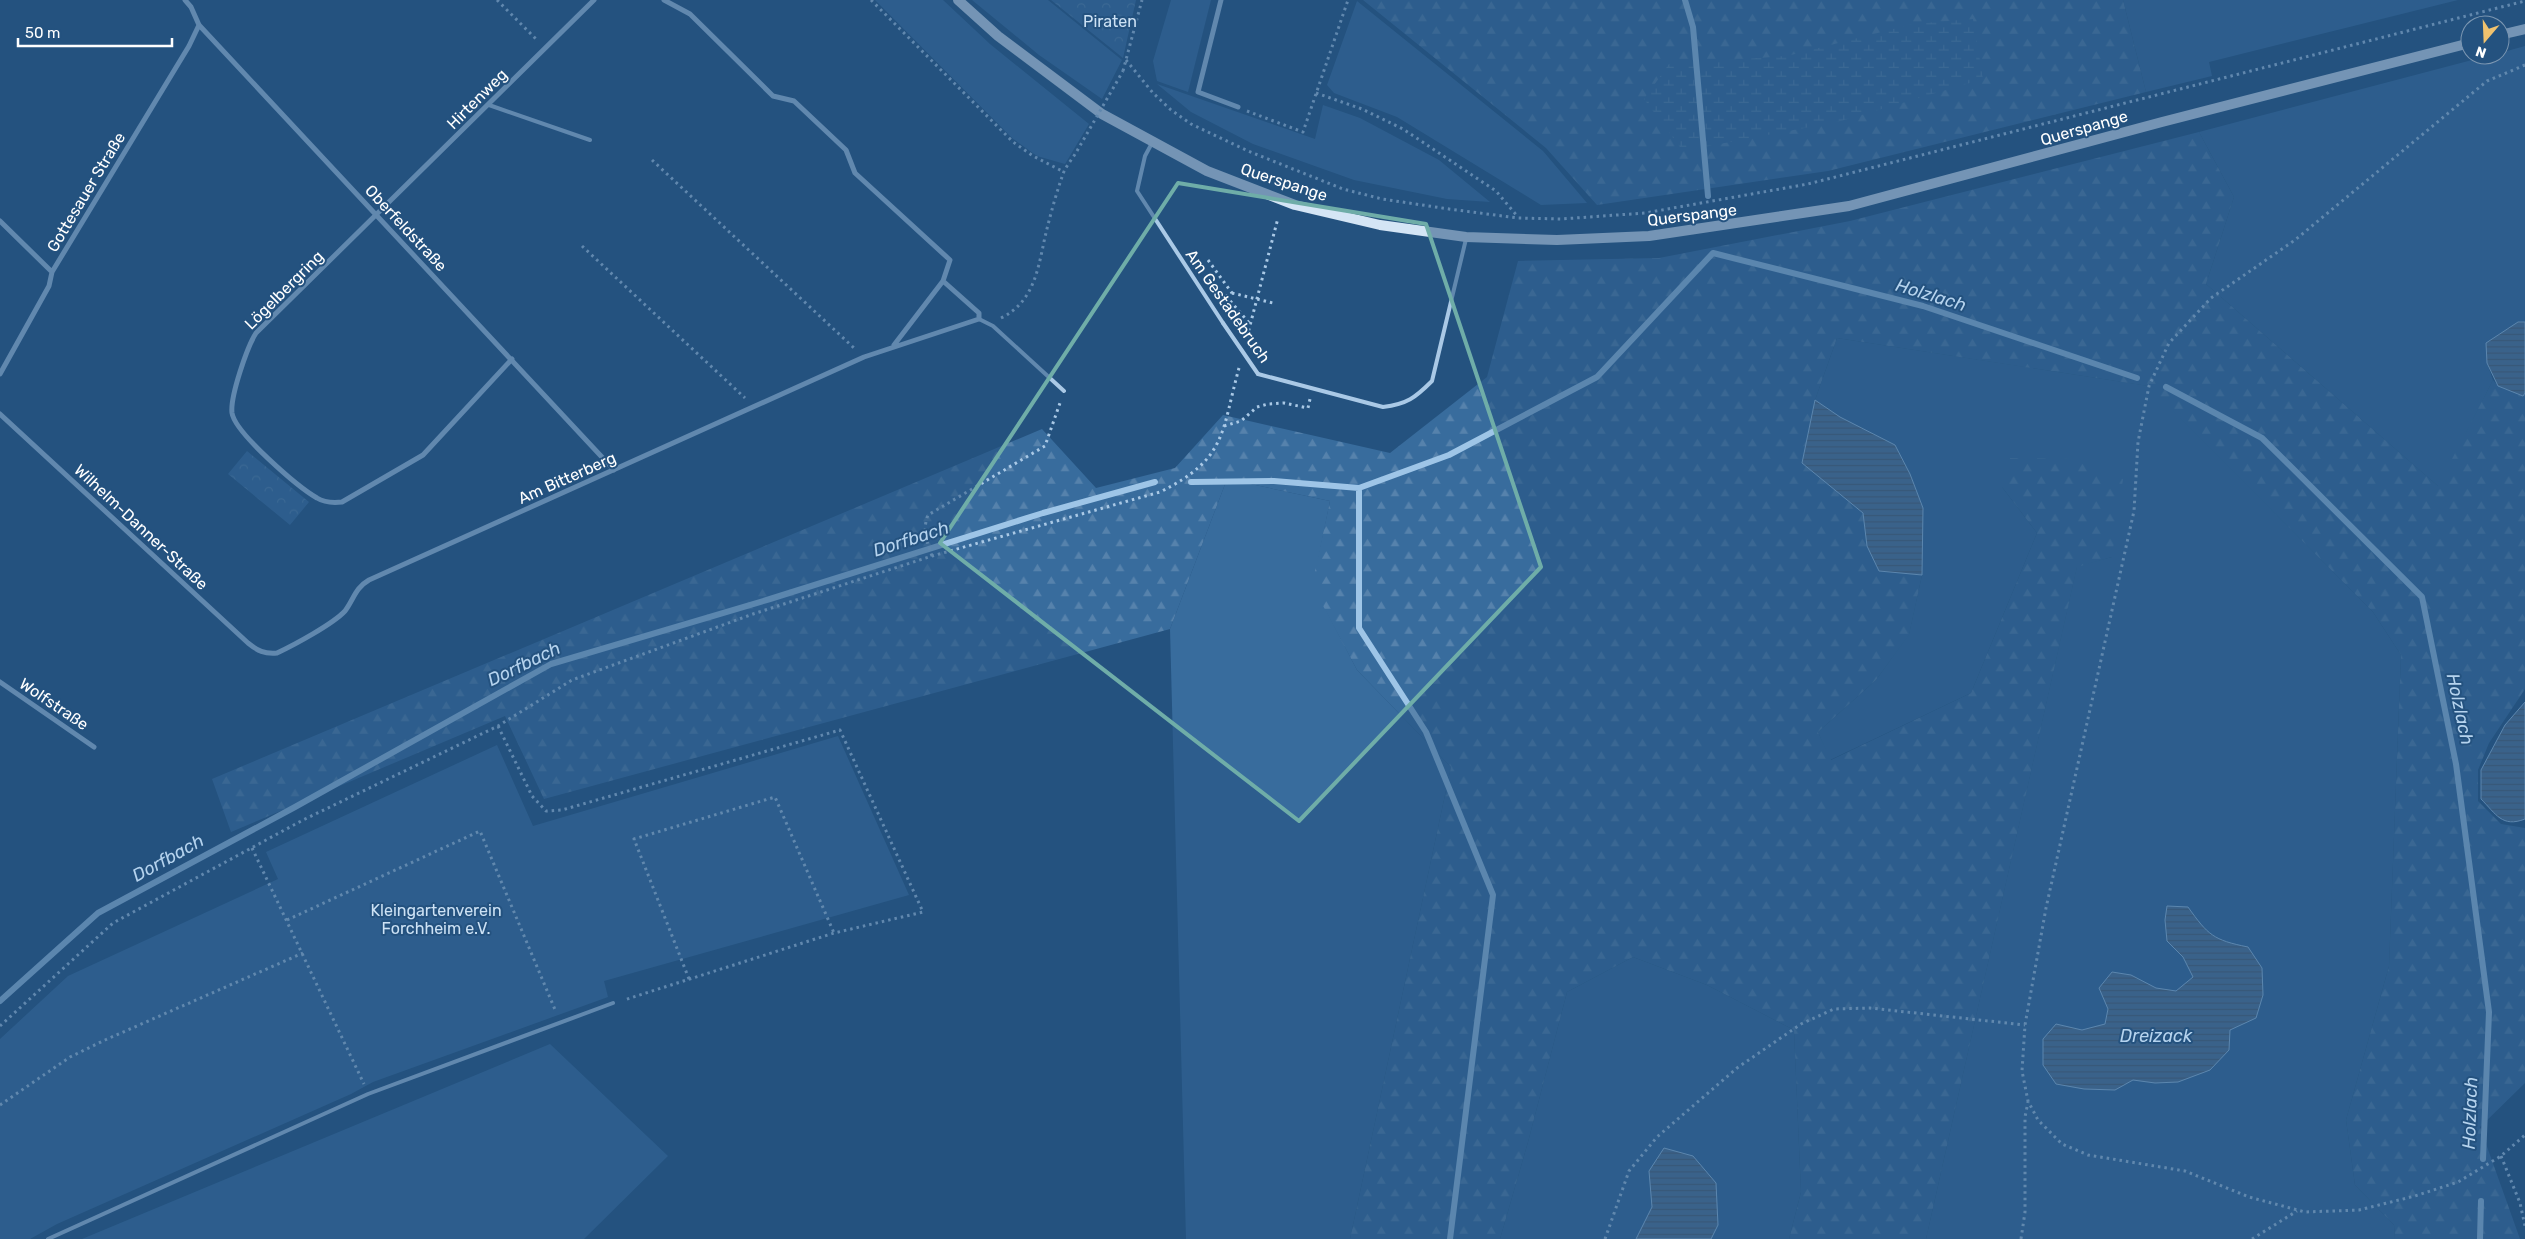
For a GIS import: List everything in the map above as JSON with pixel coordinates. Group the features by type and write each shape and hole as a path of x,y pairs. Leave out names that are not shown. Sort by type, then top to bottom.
{"main road":[{"name":"Querspange","path":"958,0 998,36 1102,114 1152,143 1207,171 1295,205 1380,225 1466,237 1557,240 1649,236 1849,206 2162,122 2460,46"},
{"path":"2510,33 2525,29"}],"street":[{"name":"Oberfeldstraße","path":"185,0 191,6 199,25 614,470"},
{"path":"191,6 196,0"},
{"name":"Hirtenweg","path":"377,216 594,0"},
{"path":"664,0 690,14 773,96 794,101 846,150 855,173 950,260 943,282 894,345"},
{"path":"1221,0 1198,92 1238,107"},
{"name":"Gottesauer Straße","path":"0,374 49,286 52,272 189,46 199,25"},
{"name":"Lögelbergring","path":"377,216 266,323 251,341 243,363 231,412 234,422 244,435 316,498 328,504 342,502 423,455 512,359"},
{"path":"0,222 52,272"},
{"path":"943,282 979,314 978,319"},
{"name":"Am Bitterberg","path":"267,654 286,649 336,618 349,605 355,591 369,580 864,357 894,345 972,323 978,319"},
{"name":"Wilhelm-Danner-Straße","path":"0,414 248,643 258,651 267,654"},
{"name":"Wolfstraße","path":"0,682 94,747"}],"lane":[{"path":"489,105 590,140"},
{"name":"Am Gestadebruch","path":"1152,143 1145,156 1136,191 1258,374 1383,406 1402,405 1419,394 1432,381 1466,237"},
{"path":"978,319 993,326 1064,391"},
{"path":"48,1239 368,1094 559,1022 613,1004"}],"path":[{"path":"497,0 544,48"},
{"path":"871,0 1013,142 1033,156 1064,172"},
{"path":"978,319 999,318 1013,312 1031,289 1038,272 1045,235 1064,172 1123,71 1142,0"},
{"path":"1238,107 1303,132 1348,0"},
{"path":"1126,60 1171,110 1212,135 1343,189 1382,199 1518,218 1561,219 1644,213 1808,184 2525,1"},
{"path":"2525,65 2487,81 2296,240 2211,298 2169,343 2149,386 2138,442 2134,511 2046,908 2025,1025 2022,1070 2028,1101 2038,1120 2062,1144 2088,1155 2185,1172 2249,1196 2297,1211 2358,1210 2416,1196 2458,1182 2501,1156 2525,1135"},
{"path":"1316,93 1362,109 1403,129 1496,192 1518,218"},
{"path":"652,160 864,357"},
{"path":"1246,341 1278,218"},
{"path":"582,246 755,407"},
{"path":"1208,260 1232,293 1273,303"},
{"path":"1212,306 1232,293"},
{"path":"1226,296 1250,324"},
{"path":"0,1026 113,923 303,820 498,726 572,680 753,614 931,554 1160,492 1185,480 1214,453 1224,426 1239,366"},
{"path":"1224,426 1241,421 1258,407 1268,404 1284,403 1308,408 1313,388"},
{"path":"931,554 924,525 928,515 1045,446 1064,391"},
{"path":"498,726 532,796 546,811 562,810 840,730 923,912 834,933 613,1004"},
{"path":"689,979 634,839 775,797 834,933"},
{"path":"287,920 480,831 559,1022"},
{"path":"252,847 368,1094"},
{"path":"0,1105 70,1057 303,953"},
{"path":"1605,1239 1629,1171 1657,1136 1736,1068 1801,1024 1834,1009 1870,1008 2025,1025"},
{"path":"2021,1239 2025,1212 2025,1117 2028,1101"},
{"path":"2501,1156 2520,1203 2525,1226"},
{"path":"2252,1239 2297,1211"}],"highlighted area":[{"path":"1178,183 1426,224 1541,567 1299,821 940,543"}],"green space":[{"path":"875,0 943,0 990,44 1089,124 1065,164 1037,156 1012,138"},
{"path":"972,0 1048,0 1122,60 1102,99 1039,55"},
{"name":"Piraten","path":"1051,0 1136,0 1123,58"},
{"path":"1171,0 1211,0 1188,92 1157,81 1153,61"},
{"path":"1363,0 2123,0 2146,92 1828,171 1597,205 1546,148"},
{"path":"2123,0 2458,0 2209,62 2212,76 2146,92"},
{"path":"1357,1 1543,151 1587,203 1541,205 1397,117 1334,93 1327,85"},
{"path":"1973,19 1983,79 1841,121 1683,151 1644,99 1669,64 1787,56 1913,24"},
{"path":"2525,46 2525,322 2518,323 2506,331 2487,363 2493,380 2439,487 2206,284 2234,197 2199,132 2460,63 2460,65 2510,65 2510,50"},
{"path":"1157,84 1315,139 1323,105 1360,118 1439,160 1490,202 1447,199 1354,180 1253,144 1191,112"},
{"path":"2199,132 2234,197 2206,284 2438,486 2493,380 2498,386 2523,396 2525,393 2525,689 2489,743 2478,770 2478,801 2501,824 2525,828 2525,1083 2480,1127 2520,1239 2395,1239 2394,1225 2355,1185 2346,1120 2389,966 2401,655 2373,612 2148,386 1837,338 1815,400 1802,463 1863,513 1867,546 1879,571 1922,575 1909,635 1876,680 1818,732 1831,760 1971,693 2037,533 2002,487 2010,458 2070,459 2123,479 2112,557 2077,567 1926,1239 1789,1239 1801,1192 1794,1030 1707,985 1633,957 1567,992 1528,1142 1500,1239 1350,1239 1451,767 1357,670 1312,585 1330,501 1227,479 1170,629 544,799 505,716 231,832 212,779 1042,429 1096,488 1175,468 1223,415 1390,453 1487,377 1518,261 1659,258 1850,221"},
{"path":"1837,338 2149,386 2373,612 2401,655 2389,966 2346,1120 2355,1185 2394,1225 2395,1239 1926,1239 2077,566 2112,557 2002,487 2037,533 1971,693 1830,760 1818,732 1876,680 1909,634 1922,575 1923,508 1910,474 1895,445 1840,417 1815,400"},
{"path":"247,451 309,502 290,525 228,474"},
{"path":"1227,479 1330,501 1313,585 1357,670 1451,767 1350,1239 1186,1239 1170,629"},
{"name":"Kleingartenverein Forchheim e.V.","path":"838,736 909,895 604,981 608,997 373,1082 351,1094 57,1224 30,1239 0,1239 0,1039 68,976 278,879 266,852 497,745 533,826"},
{"path":"1633,957 1707,985 1794,1030 1801,1192 1789,1239 1500,1239 1528,1142 1567,992"},
{"path":"550,1044 668,1156 584,1239 82,1239"}],"water":[{"path":"2518,322 2525,322 2525,393 2523,396 2498,386 2487,363 2486,343"},
{"path":"1815,400 1840,417 1895,445 1910,474 1923,508 1922,575 1879,571 1867,546 1863,513 1802,463"},
{"path":"2525,702 2525,819 2511,822 2500,818 2481,799 2481,770 2505,725"},
{"name":"Dreizack","path":"2167,906 2188,907 2212,935 2227,942 2248,947 2262,968 2263,995 2256,1018 2230,1030 2229,1050 2210,1070 2178,1082 2155,1083 2133,1080 2115,1090 2084,1089 2056,1084 2043,1065 2043,1039 2056,1024 2082,1030 2105,1024 2108,1009 2099,988 2112,972 2131,975 2156,988 2176,991 2193,977 2183,957 2167,941 2165,920"},
{"path":"1664,1148 1693,1156 1716,1183 1718,1225 1711,1239 1636,1239 1652,1207 1649,1171"}],"waterway":[{"path":"1685,0 1693,27 1708,196"},
{"path":"1191,482 1274,481 1359,488 1449,455 1597,377 1713,253 1923,306 2137,378"},
{"name":"Holzlach","path":"2166,387 2262,438 2422,597 2456,764 2489,1012 2483,1159"},
{"name":"Dorfbach","path":"0,1001 98,913 295,807 551,664 770,599 1043,513 1155,482"},
{"path":"1359,488 1359,628 1426,732 1493,895 1450,1239"},
{"name":"Holzlach","path":"2480,1239 2481,1201"}]}
